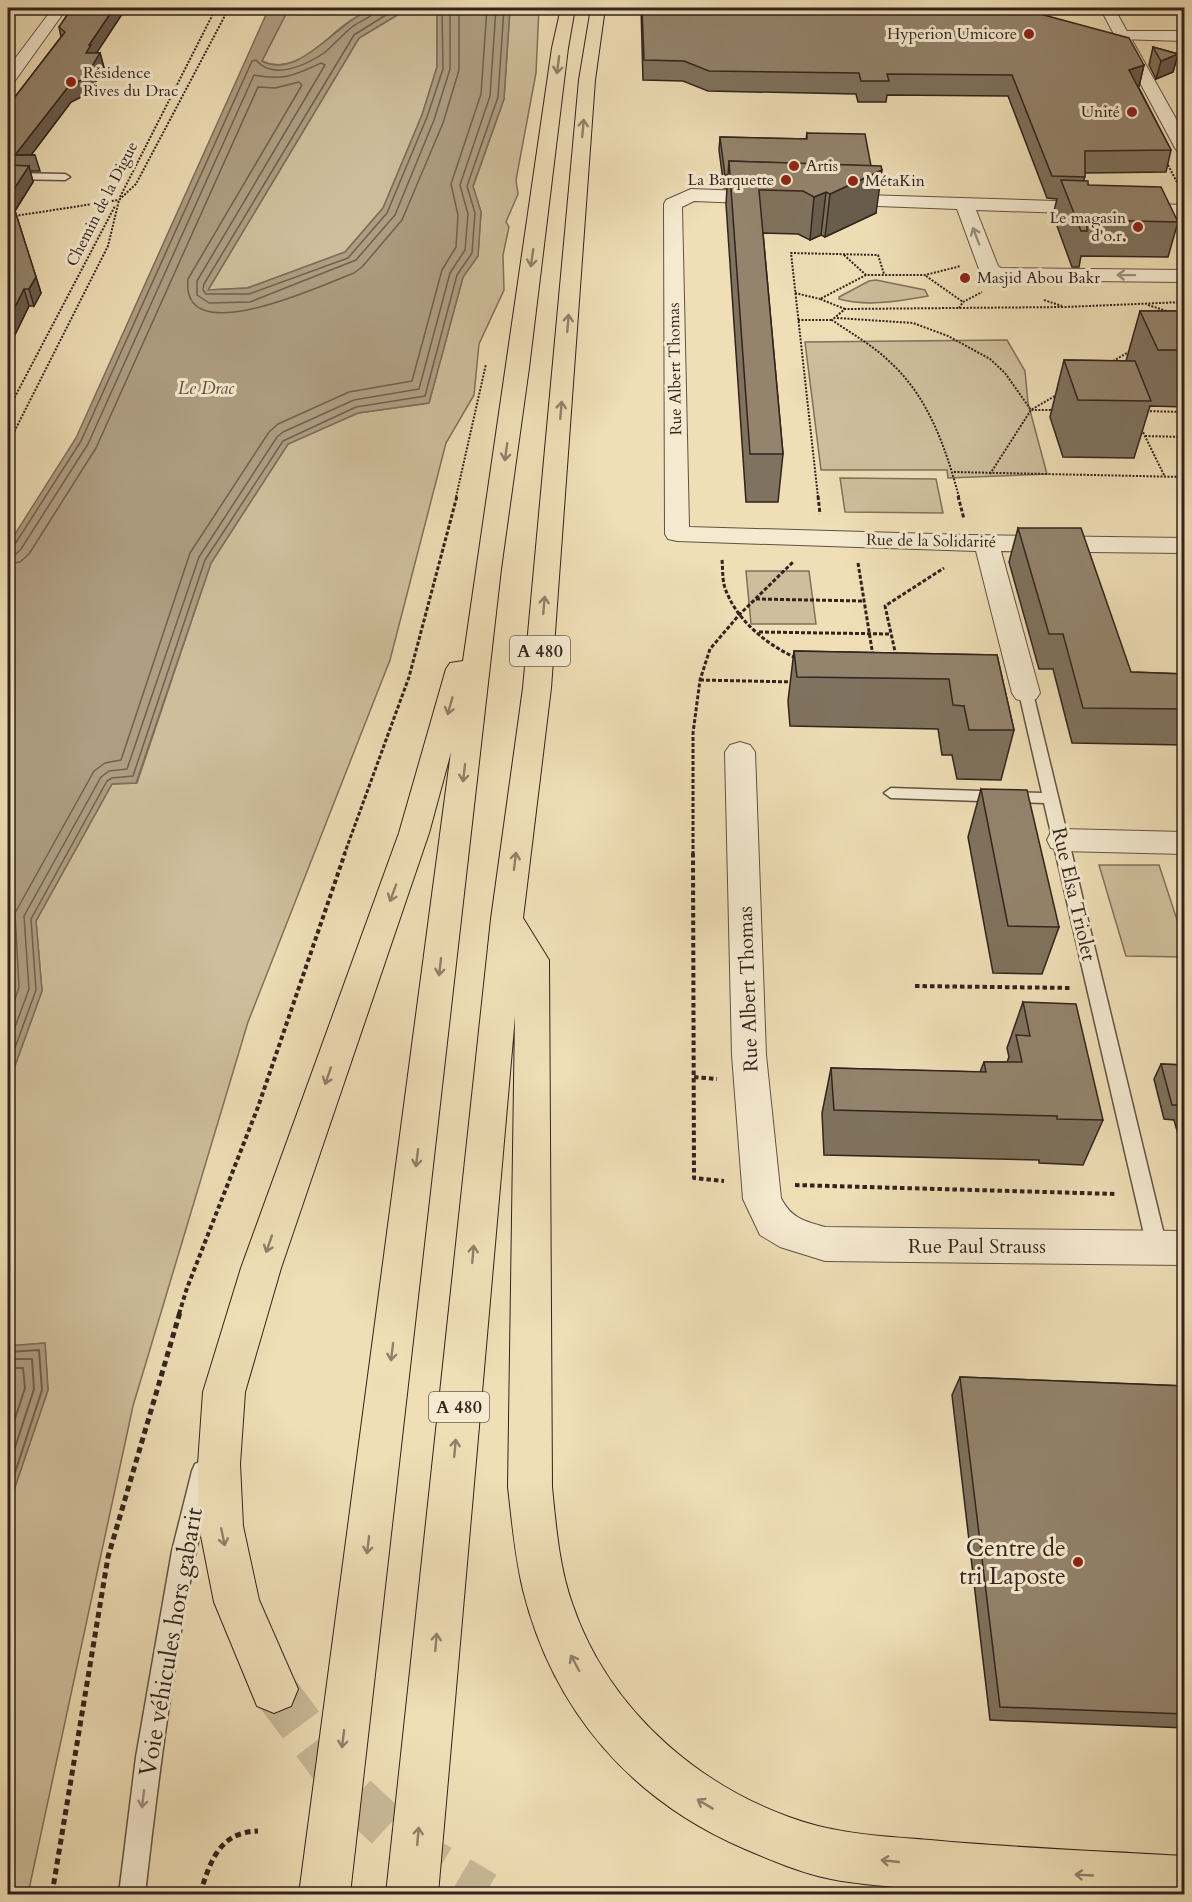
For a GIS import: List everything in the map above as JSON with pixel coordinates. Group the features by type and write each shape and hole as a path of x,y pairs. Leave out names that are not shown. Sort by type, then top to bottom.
{"highway":[{"path":"324,1894 426,1088 488,569 518,368 560,48 568,8"},
{"name":"A 480","path":"412,1894 507,919 537,688 587,80 598,8"},
{"path":"274,1689 237,1602 221,1526 219,1464 224,1392 261,1268 414,833 488,569"},
{"path":"507,919 532,960 530,1487 538,1558 549,1603 567,1648 590,1692 624,1738 659,1772 704,1804 746,1827 794,1844 841,1856 957,1868 1185,1881"}],"street":[{"path":"8,79 60,8"},
{"path":"1107,8 1185,148"},
{"path":"1123,36 1185,36"},
{"name":"Rue Albert Thomas","path":"677,534 673,204 691,195 788,198"},
{"path":"811,199 1185,211"},
{"path":"964,204 986,263 996,274 1185,276"},
{"name":"Rue de la Solidarité","path":"677,534 1185,545"},
{"name":"Rue Elsa Triolet","path":"977,542 1026,693"},
{"name":"Rue Albert Thomas","path":"740,752 749,1055 762,1200 774,1223"},
{"path":"1062,840 1185,843"},
{"name":"Rue Paul Strauss","path":"774,1223 794,1235 825,1244 1171,1248"}],"lane":[{"path":"8,176 65,177"},
{"name":"Rue Elsa Triolet","path":"1026,693 1144,1195 1171,1248"},
{"path":"891,793 1052,798"},
{"name":"Voie véhicules hors gabarit","path":"132,1894 148,1757 183,1551 224,1392"}],"path":[{"name":"Chemin de la Digue","path":"8,410 119,200 216,8"},
{"path":"8,444 108,246 119,200 136,184 229,8"},
{"path":"8,217 119,200"},
{"path":"884,274 878,255 790,253 798,320 815,538 795,561 739,615 710,650 700,680 693,733 694,1178 760,1184 1144,1195"},
{"path":"844,254 866,275"},
{"path":"820,299 866,275 926,275 986,263"},
{"path":"926,275 963,302"},
{"path":"795,293 846,309 1185,302"},
{"path":"1145,304 1175,313"},
{"path":"798,320 832,320 846,309"},
{"path":"837,318 913,323 948,336 990,359 1005,373 1031,410"},
{"path":"832,320 901,372 935,422 977,542"},
{"path":"1102,368 1133,349"},
{"path":"52,1894 108,1557 187,1287 258,1107 322,916 409,677 459,487 487,359"},
{"path":"990,474 1031,410 1062,392"},
{"path":"1031,410 1065,410"},
{"path":"1134,411 1185,412"},
{"path":"1138,420 1165,477"},
{"path":"1145,436 1185,437"},
{"path":"954,472 1185,477"},
{"path":"721,535 724,587 739,615 785,654 796,658"},
{"path":"854,539 875,663"},
{"path":"898,664 885,606 950,563"},
{"path":"756,599 863,601"},
{"path":"758,632 891,634"},
{"path":"884,654 895,654"},
{"path":"700,680 804,682"},
{"path":"915,986 1096,989"},
{"path":"200,1894 208,1866 223,1843 238,1833 258,1831"}],"shaded area":[{"path":"289,8 375,8 350,21 299,60 275,65 262,61"},
{"path":"409,8 435,8 437,11 437,67 422,115 383,208 345,252 247,288 208,290 359,38"},
{"path":"510,8 539,8 536,73 516,180 518,194 506,222 509,227 503,255 504,290 479,344 474,395 446,443 390,660 248,1022 133,1406 28,1894 8,1894 8,1518 15,1487 48,1390 45,1343 8,1346 8,1085 42,991 36,921 112,784 137,783 211,563 288,444 358,413 429,403 463,277 478,256 481,212 473,187 504,99"},
{"path":"876,280 925,290 928,296 872,303 839,299 869,281"},
{"path":"1007,340 1025,371 1028,403 1047,474 948,478 947,470 821,470 805,342"},
{"path":"840,478 936,479 943,513 845,512"},
{"path":"746,571 809,571 816,624 751,624"},
{"path":"1099,865 1159,865 1184,941 1184,957 1126,956"}],"water":[{"name":"Le Drac","path":"392,6 409,8 359,38 208,290 248,288 345,252 383,208 422,115 437,67 437,11 435,8 510,8 504,99 473,186 481,212 478,256 463,277 429,403 358,413 288,444 211,563 136,783 112,784 36,921 42,991 8,1085 8,545 76,438 269,8 289,8 262,61 276,65 291,63 306,55 363,13 376,8"},
{"path":"45,1343 48,1390 15,1487 8,1518 8,1346"}],"building":[{"path":"72,8 114,8 89,45 91,45 86,53 100,53 85,78 68,87 15,155 8,155 8,106 65,32 59,27"},
{"path":"642,8 1018,8 1129,38 1144,65 1129,70 1171,150 1085,151 1085,177 1052,176 1012,75 887,74 889,81 861,81 859,73 709,71 684,61 644,60"},
{"path":"1153,47 1178,54 1161,61"},
{"path":"807,133 865,134 871,166 729,161 728,175 725,175 720,137 807,139"},
{"path":"729,161 881,166 882,170 830,194 826,192 814,197 803,191 759,190 783,454 750,454"},
{"path":"8,165 29,166 10,195 36,277 29,289 24,289 8,321"},
{"path":"1061,180 1088,181 1088,185 1161,187 1178,222 1087,220 1087,231 1081,231"},
{"path":"1140,311 1185,311 1185,350 1158,350"},
{"path":"1064,360 1135,361 1151,401 1078,400"},
{"path":"1018,528 1081,528 1131,672 1185,674 1185,709 1083,708 1063,634 1049,634"},
{"path":"794,651 997,655 1014,730 969,730 964,706 953,705 949,679 797,677"},
{"path":"981,789 1027,790 1059,927 1008,926"},
{"path":"1023,1002 1076,1004 1103,1120 1057,1119 1057,1116 834,1110 831,1068 986,1072 984,1062 1022,1062 1016,1035 1030,1036"},
{"path":"1161,1064 1185,1065 1185,1118 1181,1105 1172,1105"},
{"name":"Centre de tri Laposte","path":"960,1377 1185,1386 1185,1714 1000,1707"}],"tunnel":[{"path":"274,1689 355,1797 414,1852 485,1894"}],"place":[{"name":"Hyperion Umicore","path":"1029,34"},
{"name":"Résidence Rives du Drac","path":"71,82"},
{"name":"Unité","path":"1132,112"},
{"name":"Artis","path":"794,166"},
{"name":"La Barquette","path":"786,180"},
{"name":"MétaKin","path":"853,181"},
{"name":"Le magasin d'o.r.","path":"1138,227"},
{"name":"Masjid Abou Bakr","path":"965,278"},
{"name":"Centre de tri Laposte","path":"1078,1562"}]}
